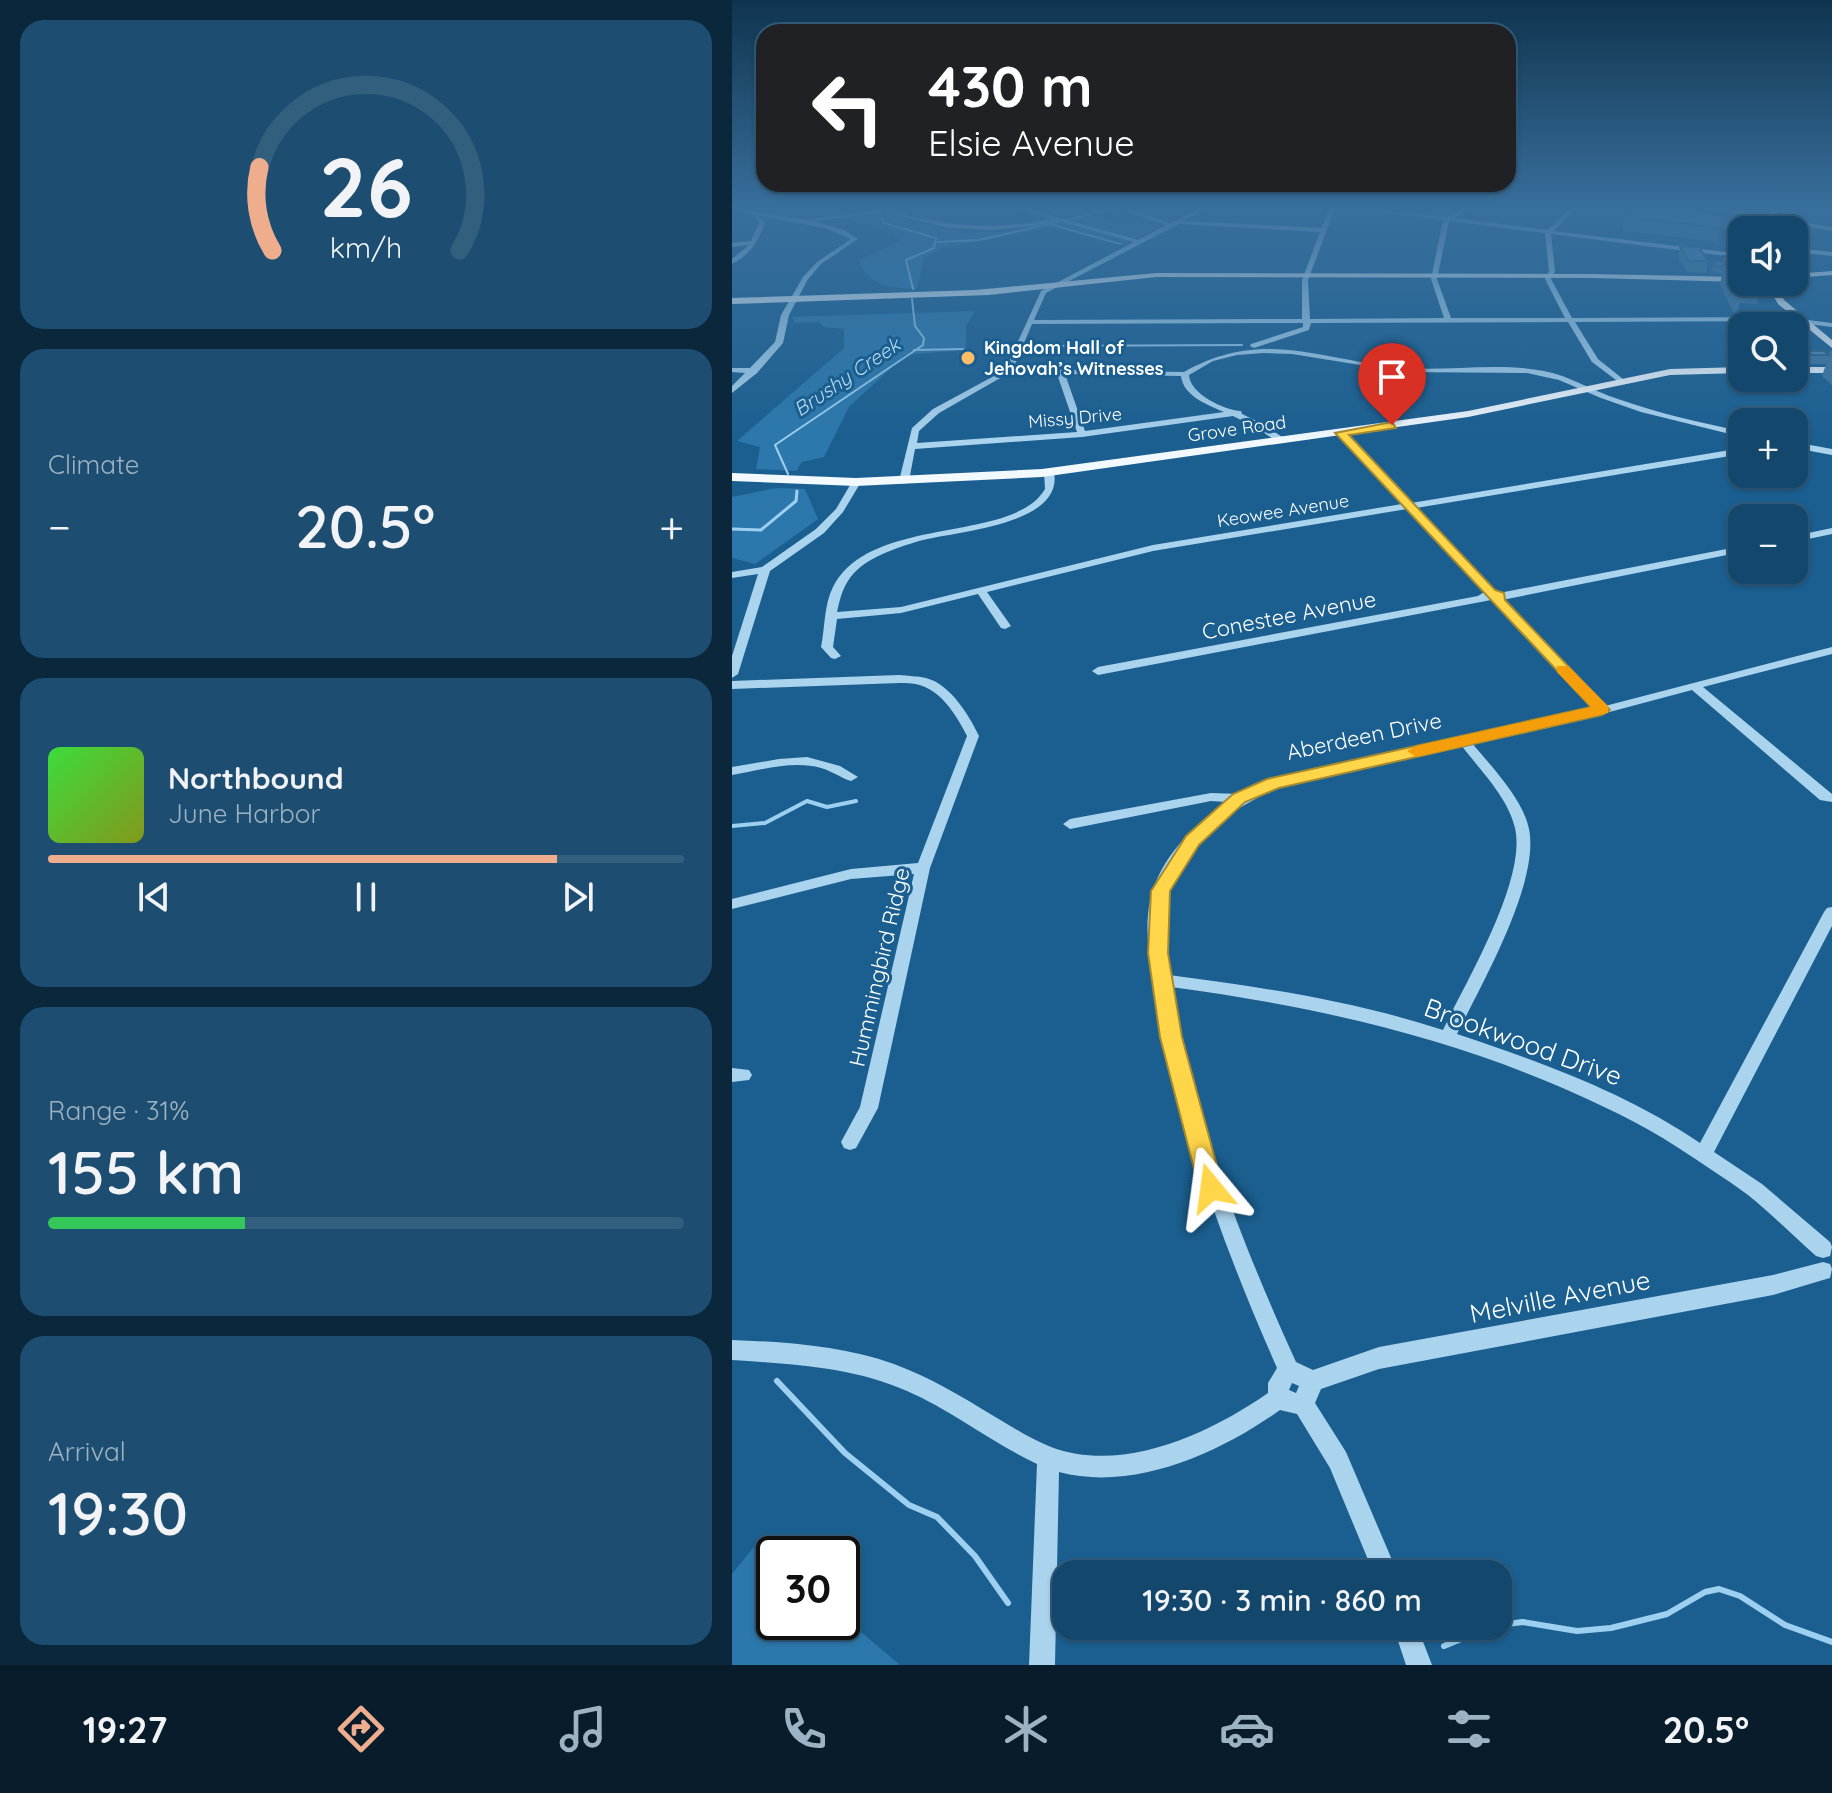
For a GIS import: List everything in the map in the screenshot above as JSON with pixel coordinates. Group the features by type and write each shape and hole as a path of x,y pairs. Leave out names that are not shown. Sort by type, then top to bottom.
{"main road":[{"path":"732,301 1047,286"},
{"path":"1777,296 1792,312"},
{"path":"1808,326 1832,345"},
{"name":"Grove Road","path":"732,477 856,482 1049,472 1482,412 1670,372 1728,370"},
{"path":"1808,370 1832,370"}],"street":[{"path":"732,391 779,343 785,315 803,286"},
{"path":"1008,371 1042,292 1055,286"},
{"path":"904,481 915,430 925,419 1008,371 1185,374 1202,363 1303,330 1307,286"},
{"path":"1438,286 1448,320"},
{"path":"1552,286 1595,360 1620,381"},
{"path":"1029,322 1728,321"},
{"path":"1808,322 1832,325"},
{"path":"1238,351 1301,353 1403,370 1532,372 1557,376 1673,421 1728,431"},
{"path":"732,370 754,371"},
{"path":"1060,372 1082,434"},
{"path":"1185,374 1185,381 1192,391 1238,413 1282,441"},
{"name":"Missy Drive","path":"914,446 1082,434 1238,413"},
{"path":"1341,433 1602,710"},
{"path":"1808,448 1832,452"},
{"name":"Keowee Avenue","path":"834,616 901,610 1153,548 1728,453"},
{"path":"835,656 827,647 837,589 848,571 868,557 894,547 1009,519 1026,511 1043,500 1050,488 1049,472"},
{"path":"732,575 765,570 820,531 840,510 856,482"},
{"path":"1808,536 1832,531"},
{"name":"Conestee Avenue","path":"1098,671 1728,552"},
{"path":"732,674 765,570"},
{"path":"981,591 1005,626"},
{"name":"Aberdeen Drive","path":"1380,1560 1338,1460 1295,1388 1211,1188 1175,1052 1162,980 1158,953 1160,891 1193,841 1239,798 1299,777 1602,710 1832,650"},
{"name":"Hummingbird Ridge","path":"732,685 926,682 943,693 966,721 973,736 923,868 869,1108 850,1142"},
{"path":"1695,687 1828,798 1832,812"},
{"path":"1447,1038 1512,897 1526,857 1522,827 1516,815 1464,741"},
{"path":"732,771 814,760 829,763 851,777"},
{"path":"1070,824 1211,797 1239,798"},
{"path":"732,904 851,874 923,868"},
{"path":"1704,1153 1832,912"},
{"name":"Brookwood Drive","path":"1162,980 1270,996 1447,1038 1608,1098 1704,1153 1769,1198 1828,1249"},
{"path":"1828,1249 1817,1259 1828,1275"},
{"name":"Melville Avenue","path":"732,1350 794,1353 916,1383 1048,1458 1099,1468 1164,1455 1258,1415 1295,1388 1379,1358 1828,1275"},
{"path":"1042,1665 1048,1458"},
{"path":"1410,1640 1419,1665"}],"shaded area":[{"path":"890,286 918,286 917,289"},
{"path":"975,311 966,326 966,350 905,355 849,407 824,457 802,462 796,471 756,469 760,447 737,441 844,348 844,329 824,327 819,322 795,323 792,317"},
{"path":"776,488 805,489 818,519 755,564 732,558 732,497"},
{"path":"756,1548 756,1640 860,1640 860,1631 900,1665 732,1665 732,1574"}],"building":[{"path":"1808,351 1824,351 1829,355 1812,355"}],"waterway":[{"name":"Brushy Creek","path":"912,299 915,326 924,338 923,345 916,350"},
{"path":"1028,346 1242,345"},
{"path":"916,350 963,349"},
{"name":"Brushy Creek","path":"788,474 775,445 916,350"},
{"name":"Brushy Creek","path":"732,529 761,530 796,501 797,491"},
{"path":"732,826 765,823 807,801 827,807 856,801"},
{"path":"777,1381 845,1453 909,1505 937,1517 975,1556 1008,1603"},
{"path":"1512,1623 1523,1622 1577,1631 1611,1628 1667,1614 1705,1592 1719,1589 1740,1596 1785,1625 1832,1642"},
{"path":"1444,1646 1459,1640"}],"slow traffic":[{"path":"1416,751 1602,710 1563,669"}],"place":[{"name":"Kingdom Hall of Jehovah’s Witnesses","path":"968,358"}],"route":[{"path":"1211,1188 1171,1037 1158,953 1160,891 1181,855 1217,815 1239,798 1274,783 1602,710 1496,600 1499,596 1490,593 1341,433 1392,425"}]}
